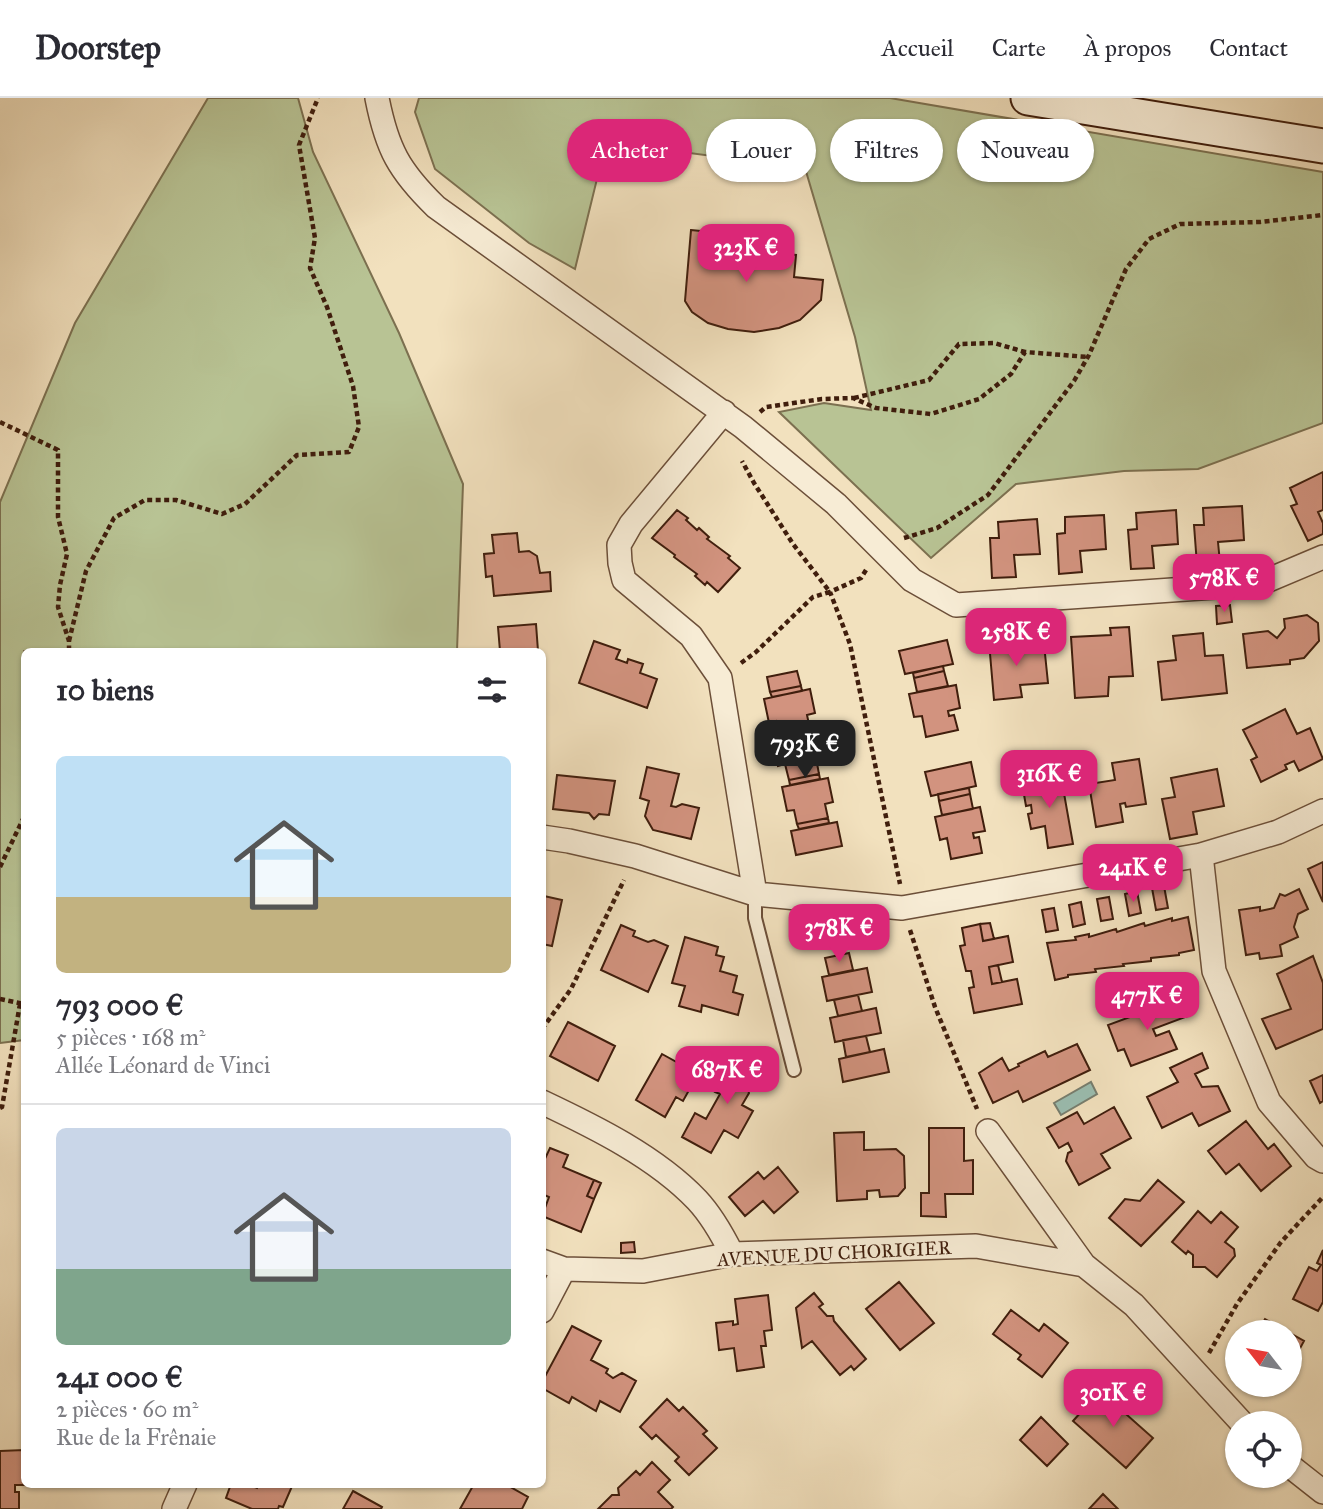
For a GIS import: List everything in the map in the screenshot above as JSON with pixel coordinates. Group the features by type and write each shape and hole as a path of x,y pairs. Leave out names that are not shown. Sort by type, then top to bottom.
{"main road":[{"path":"1028,98 1323,146"}],"street":[{"path":"377,98 395,160 436,207 724,412 836,504 912,580 956,605 1259,584 1323,557"},
{"path":"387,139 394,98"},
{"path":"724,412 631,524 619,545 620,563 624,580 691,636 720,678 755,894"},
{"path":"546,838 635,856 755,894 902,908 1201,855 1278,832 1323,811"},
{"path":"1201,855 1214,971 1269,1102 1316,1157 1323,1161"},
{"path":"546,1104 603,1131 667,1174 696,1199 719,1227 732,1254"},
{"path":"988,1131 1084,1265 1134,1305 1232,1411"},
{"name":"AVENUE DU CHORIGIER","path":"546,1262 564,1269 643,1271 732,1254 976,1246 1084,1265"},
{"path":"546,1303 564,1269"},
{"path":"1302,1475 1323,1492"},
{"path":"174,1509 183,1488"}],"lane":[{"path":"1122,98 1169,122"},
{"path":"755,894 755,918 794,1070"}],"path":[{"path":"69,648 86,571 114,518 145,500 176,500 222,514 246,504 297,455 349,452 359,427 353,386 327,307 310,268 315,238 299,145 318,98"},
{"path":"720,678 756,652 813,597 861,578 878,546 937,528 988,495 1074,381 1088,357 1126,269 1149,239 1180,224 1259,222 1323,215"},
{"path":"988,1131 967,1089 935,1007 902,908 900,873 850,644 830,592 793,544 754,483 735,446 735,438 743,427 766,407 822,399 853,398 929,380 959,344 994,343 1025,352 1088,357"},
{"path":"853,398 876,408 931,414 979,400 1011,374 1025,352"},
{"path":"0,422 58,450 58,517 67,554 58,607 69,640"},
{"path":"0,867 21,823"},
{"path":"546,1023 571,989 635,856"},
{"path":"0,999 21,1004"},
{"path":"0,1108 21,1009"},
{"path":"1197,1371 1237,1304 1280,1242 1323,1197"}],"green space":[{"path":"208,98 298,98 313,152 399,333 463,484 457,648 21,648 21,1040 0,1043 0,502 75,323"},
{"path":"419,98 890,98 1013,119 957,119 957,182 1094,182 1094,133 1323,172 1323,423 1198,469 1124,471 1016,484 931,558 779,412 824,403 871,410 855,337 809,182 816,182 816,119 706,119 706,155 692,153 692,119 567,119 567,182 596,182 575,269 529,243 435,169 415,112"}],"shaded area":[{"path":"1091,1082 1097,1094 1061,1115 1054,1103"}],"building":[{"path":"691,230 720,233 720,238 785,244 784,254 796,255 794,277 823,280 821,300 800,320 779,328 754,332 708,323 692,312 685,301"},
{"path":"1323,472 1323,510 1318,512 1323,523 1323,534 1308,541 1291,506 1297,504 1290,488"},
{"path":"1242,506 1244,540 1218,542 1220,563 1197,565 1194,525 1204,525 1203,508"},
{"path":"677,510 740,568 718,592 707,582 705,585 695,576 697,574 652,538"},
{"path":"1176,510 1178,544 1152,546 1154,568 1131,569 1128,530 1137,529 1136,513"},
{"path":"1104,515 1106,549 1080,551 1082,572 1059,574 1057,534 1065,533 1065,517"},
{"path":"1037,519 1040,554 1014,555 1016,577 992,578 990,538 999,538 998,522"},
{"path":"517,533 519,552 529,551 537,556 540,573 550,572 551,591 494,596 492,576 486,577 484,554 494,553 492,535"},
{"path":"1230,605 1232,622 1217,624 1216,606"},
{"path":"1307,615 1318,623 1319,641 1304,658 1290,660 1290,664 1247,668 1243,634 1268,631 1277,638 1285,628 1284,619"},
{"path":"536,624 538,648 500,648 498,627"},
{"path":"1129,627 1133,676 1109,677 1108,696 1075,698 1071,637 1111,635 1110,628"},
{"path":"1203,633 1205,656 1223,655 1227,693 1162,700 1158,662 1176,660 1173,636"},
{"path":"947,640 953,664 905,674 899,651"},
{"path":"1017,640 1017,646 1022,650 1026,645 1044,644 1048,683 1020,685 1022,697 994,700 989,642"},
{"path":"594,641 620,650 616,659 627,663 628,659 643,664 640,673 657,679 647,708 579,683"},
{"path":"943,666 944,671 914,678 913,673"},
{"path":"797,671 801,686 770,692 767,677"},
{"path":"944,671 948,686 917,692 914,678"},
{"path":"956,685 960,708 948,711 949,716 954,715 958,730 926,737 922,716 914,717 909,694"},
{"path":"801,686 802,691 772,697 770,692"},
{"path":"810,689 815,713 807,715 810,729 780,735 776,721 769,723 764,699"},
{"path":"1285,709 1297,734 1310,728 1323,759 1299,771 1294,761 1285,765 1287,769 1261,782 1251,760 1257,757 1243,730"},
{"path":"810,729 811,734 781,741 780,735"},
{"path":"819,733 824,757 816,758 819,774 789,780 785,764 778,766 773,742"},
{"path":"1139,759 1146,804 1126,807 1125,803 1120,804 1123,822 1096,827 1089,784 1115,780 1112,763"},
{"path":"971,762 976,786 931,796 925,772"},
{"path":"647,767 679,774 671,806 682,804 699,808 691,839 653,830 645,816 649,801 640,798"},
{"path":"1217,769 1224,806 1193,812 1197,834 1170,839 1162,799 1175,797 1171,778"},
{"path":"819,774 820,779 790,785 789,780"},
{"path":"557,775 615,781 609,815 599,814 594,819 589,813 553,809"},
{"path":"1054,775 1055,784 1062,782 1073,844 1048,848 1045,826 1031,829 1028,814 1032,813 1031,805 1026,806 1023,789 1031,787 1030,779"},
{"path":"828,778 833,802 825,804 828,818 797,824 794,810 787,811 782,787"},
{"path":"969,788 970,794 939,801 938,794"},
{"path":"970,794 973,809 942,815 939,801"},
{"path":"980,807 985,831 973,833 974,838 979,837 982,853 951,859 947,838 940,840 935,817"},
{"path":"828,818 829,823 799,829 797,824"},
{"path":"837,822 842,846 796,855 791,831"},
{"path":"1323,862 1323,902 1308,869"},
{"path":"1164,886 1168,908 1156,910 1152,888"},
{"path":"1299,889 1308,909 1298,914 1294,927 1298,937 1280,945 1282,956 1260,959 1259,953 1246,955 1239,910 1260,907 1260,911 1274,908 1280,894 1285,896"},
{"path":"1137,891 1141,913 1129,916 1125,894"},
{"path":"546,896 562,900 552,946 546,945"},
{"path":"1109,897 1113,919 1101,921 1097,899"},
{"path":"1081,902 1085,924 1073,927 1069,905"},
{"path":"1054,908 1058,930 1046,932 1042,910"},
{"path":"1188,917 1194,950 1179,955 1151,958 1151,961 1095,969 1096,972 1068,975 1055,980 1047,943 1076,940 1075,937 1089,934 1089,937 1144,923 1145,926 1172,918 1172,921"},
{"path":"990,923 994,939 983,941 980,924"},
{"path":"980,924 983,941 1008,936 1013,962 989,967 992,984 1017,979 1022,1004 974,1013 969,988 974,987 971,971 966,971 960,946 965,945 962,928"},
{"path":"621,925 635,931 633,936 668,946 648,992 601,970"},
{"path":"685,937 718,947 716,955 724,957 720,971 737,976 733,992 743,995 738,1015 702,1005 701,1012 679,1006 685,986 672,983"},
{"path":"849,953 853,970 829,975 825,958"},
{"path":"1313,956 1323,983 1323,1029 1276,1049 1262,1019 1291,1009 1277,974"},
{"path":"998,965 1002,982 992,984 989,967"},
{"path":"867,968 872,992 827,1001 822,977"},
{"path":"858,995 862,1011 838,1016 834,1000"},
{"path":"1182,998 1188,1016 1153,1029 1156,1036 1169,1031 1177,1049 1131,1066 1124,1049 1118,1051 1108,1025"},
{"path":"876,1008 881,1033 835,1042 830,1018"},
{"path":"568,1022 615,1046 598,1081 550,1056"},
{"path":"866,1036 870,1052 846,1057 843,1040"},
{"path":"1077,1044 1090,1070 1023,1102 1018,1091 993,1103 979,1073 1002,1058 1009,1071 1045,1051 1048,1057"},
{"path":"884,1049 889,1072 843,1082 839,1059"},
{"path":"1202,1053 1208,1068 1195,1074 1202,1087 1218,1086 1230,1111 1199,1126 1192,1113 1162,1128 1147,1097 1178,1082 1170,1068"},
{"path":"662,1054 698,1074 683,1101 676,1097 665,1117 636,1100"},
{"path":"759,1054 765,1082 747,1086 749,1093 742,1105 753,1111 738,1138 724,1130 711,1153 682,1137 695,1113 706,1119 720,1094 715,1092 728,1067 735,1071 742,1059"},
{"path":"1323,1075 1323,1101 1320,1103 1310,1081"},
{"path":"1114,1107 1131,1138 1101,1154 1110,1168 1079,1185 1066,1161 1068,1153 1072,1151 1068,1143 1059,1148 1047,1128 1077,1112 1084,1124"},
{"path":"1246,1121 1268,1149 1274,1144 1291,1166 1261,1191 1239,1164 1226,1174 1208,1151"},
{"path":"929,1128 964,1128 964,1161 973,1160 973,1194 945,1194 946,1217 921,1216 921,1193 929,1193"},
{"path":"864,1132 864,1150 896,1149 904,1156 905,1188 898,1196 880,1197 879,1190 867,1191 867,1199 837,1201 834,1133"},
{"path":"550,1148 568,1155 563,1167 594,1180 587,1196 594,1199 581,1232 546,1218 549,1197 546,1196 546,1156"},
{"path":"778,1167 798,1192 774,1213 763,1201 745,1216 729,1197 758,1172 764,1179"},
{"path":"594,1180 601,1183 594,1199 587,1196"},
{"path":"1158,1180 1184,1202 1141,1246 1109,1218 1125,1199 1140,1201"},
{"path":"1198,1211 1211,1223 1221,1212 1238,1227 1225,1242 1234,1249 1235,1256 1217,1277 1205,1267 1193,1267 1193,1255 1188,1251 1186,1254 1172,1242"},
{"path":"634,1242 635,1252 621,1253 621,1243"},
{"path":"1323,1250 1323,1302 1318,1311 1293,1299 1309,1267 1317,1271 1321,1265 1317,1263"},
{"path":"899,1282 934,1323 900,1350 866,1309"},
{"path":"814,1293 823,1304 819,1307 827,1316 833,1316 834,1321 866,1359 854,1370 851,1366 840,1375 812,1341 802,1348 796,1308"},
{"path":"768,1295 772,1330 764,1331 766,1346 761,1346 764,1367 737,1371 734,1348 719,1350 716,1323 733,1321 733,1325 738,1324 735,1299"},
{"path":"1011,1310 1039,1331 1044,1324 1068,1343 1042,1377 1018,1359 1021,1355 993,1334"},
{"path":"572,1326 601,1341 591,1360 608,1369 606,1373 613,1378 622,1373 636,1381 620,1412 600,1401 596,1411 572,1397 569,1403 546,1390 546,1375"},
{"path":"1100,1391 1153,1438 1126,1468 1073,1421"},
{"path":"667,1399 679,1411 683,1407 707,1431 703,1434 717,1448 689,1475 675,1461 679,1457 656,1435 652,1439 640,1427"},
{"path":"1041,1417 1068,1444 1047,1466 1020,1440"},
{"path":"21,1450 21,1485 15,1485 15,1492 19,1492 19,1509 0,1509 0,1451"},
{"path":"652,1462 670,1480 658,1492 673,1507 671,1509 598,1509 612,1495 619,1495 618,1488 636,1471 640,1475"},
{"path":"230,1488 291,1488 283,1507 279,1506 278,1509 252,1509 226,1498"},
{"path":"472,1488 512,1488 528,1497 522,1509 460,1509"},
{"path":"353,1491 382,1507 381,1509 343,1509"},
{"path":"1103,1494 1118,1509 1089,1509"}]}
